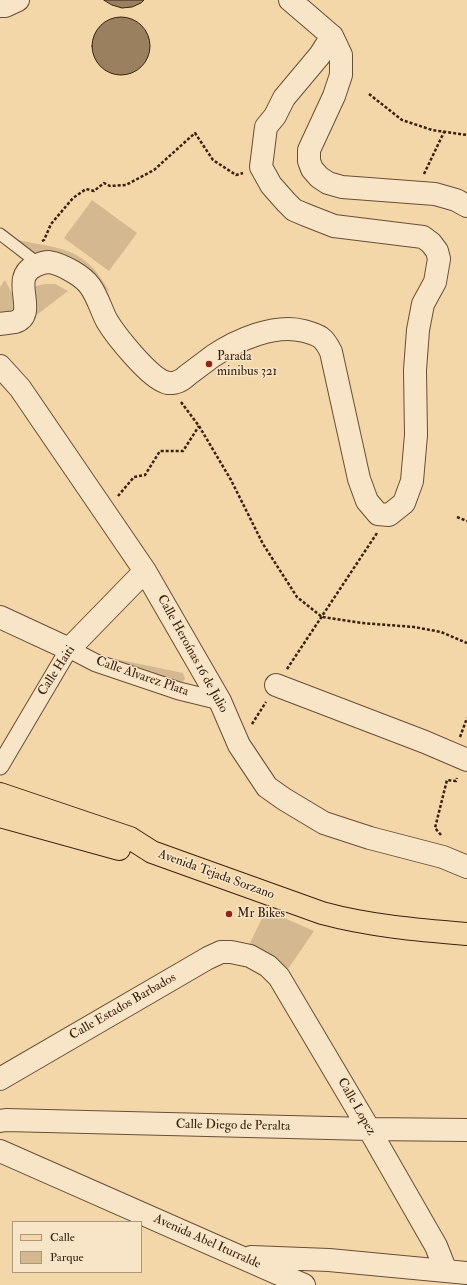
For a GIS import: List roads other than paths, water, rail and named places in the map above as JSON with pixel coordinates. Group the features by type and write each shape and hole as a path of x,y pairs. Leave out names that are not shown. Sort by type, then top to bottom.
{"main road":[{"name":"Avenida Tejada Sorzano","path":"0,794 130,838 152,852 322,913 348,920 406,929 467,934"},
{"name":"Avenida Tejada Sorzano","path":"0,816 121,850 152,852"}],"street":[{"path":"0,6 5,6 18,0"},
{"path":"290,0 332,36 341,55 341,75 334,96 309,150 312,169 319,177 328,183 342,187 435,194 456,200 467,206"},
{"path":"0,324 16,322 22,318 26,310 23,283 25,272 31,268 32,258 64,268 76,274 90,285 101,306 106,320 122,342 155,378 166,383 179,381 229,346 254,335 277,329 300,330 318,335 326,342 331,352 359,479 367,501 378,514 389,515 404,503 412,481 416,435 415,370 418,330 424,304 435,282 439,259 437,251 431,243 423,237 334,226 294,210 271,185 261,168 266,127 275,116 284,98 320,56 332,36"},
{"name":"Calle Heroínas 16 de Julio","path":"0,366 20,388 145,571 220,701 239,745 267,787 324,823 370,838 443,857 467,867"},
{"name":"Calle Haiti","path":"0,766 69,649 145,571"},
{"name":"Calle Alvarez Plata","path":"0,617 103,665 179,691 220,701"},
{"path":"276,685 463,768"},
{"name":"Calle Estados Barbados","path":"0,1079 208,958 221,952 231,952 250,956"},
{"name":"Calle Lopez","path":"250,956 268,966 279,977 369,1129 452,1276"},
{"name":"Calle Diego de Peralta","path":"0,1121 467,1130"},
{"name":"Avenida Abel Iturralde","path":"0,1151 304,1285"},
{"path":"239,1256 329,1260 452,1276"}],"lane":[{"path":"0,234 32,258"}],"place":[{"name":"Parada minibus 321","path":"209,364"},
{"name":"Mr Bikes","path":"229,914"}]}
